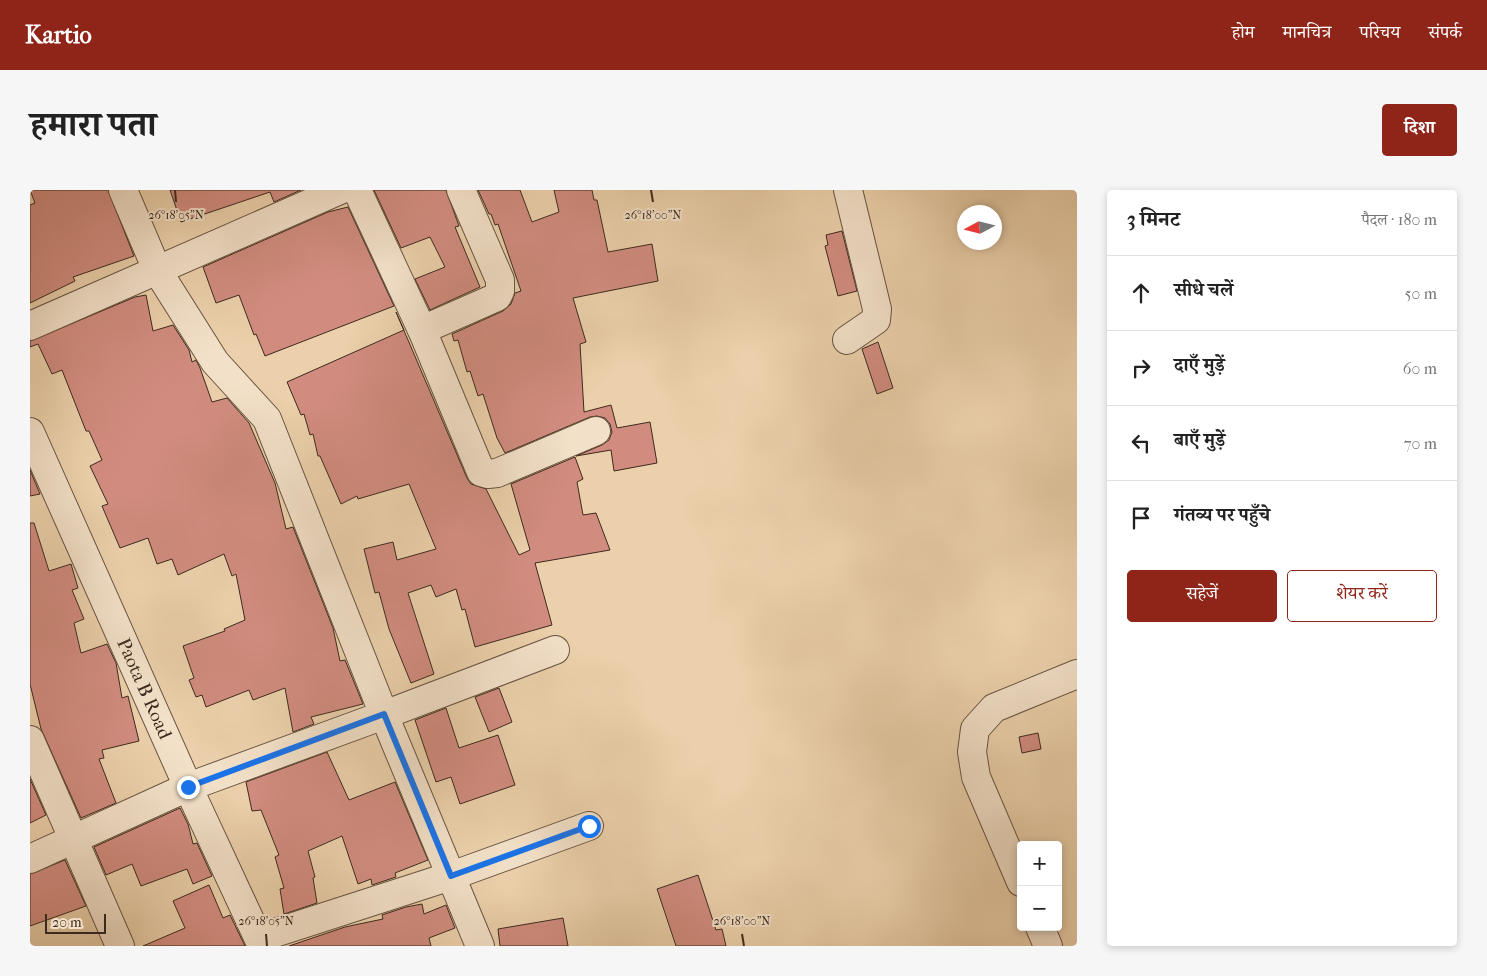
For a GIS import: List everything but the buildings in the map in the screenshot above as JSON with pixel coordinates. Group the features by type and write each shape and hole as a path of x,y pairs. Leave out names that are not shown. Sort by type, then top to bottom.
{"street":[{"path":"123,190 157,270 215,362 267,419 384,714 480,946"},
{"path":"30,326 340,190"},
{"path":"357,190 422,330 481,472 488,474 497,473 596,431"},
{"path":"422,330 496,297 500,290 500,280 461,190"},
{"path":"847,340 876,320 878,309 848,190"},
{"name":"Paota B Road","path":"30,432 188,787 260,942"},
{"path":"30,859 188,787 555,650"},
{"path":"1017,873 976,777 972,752 975,730 994,708 1077,674"},
{"path":"30,740 72,840 120,946"},
{"path":"260,942 589,826"},
{"path":"1042,931 1048,946"}],"route":[{"path":"188,787 384,714 451,876 589,826"}]}
